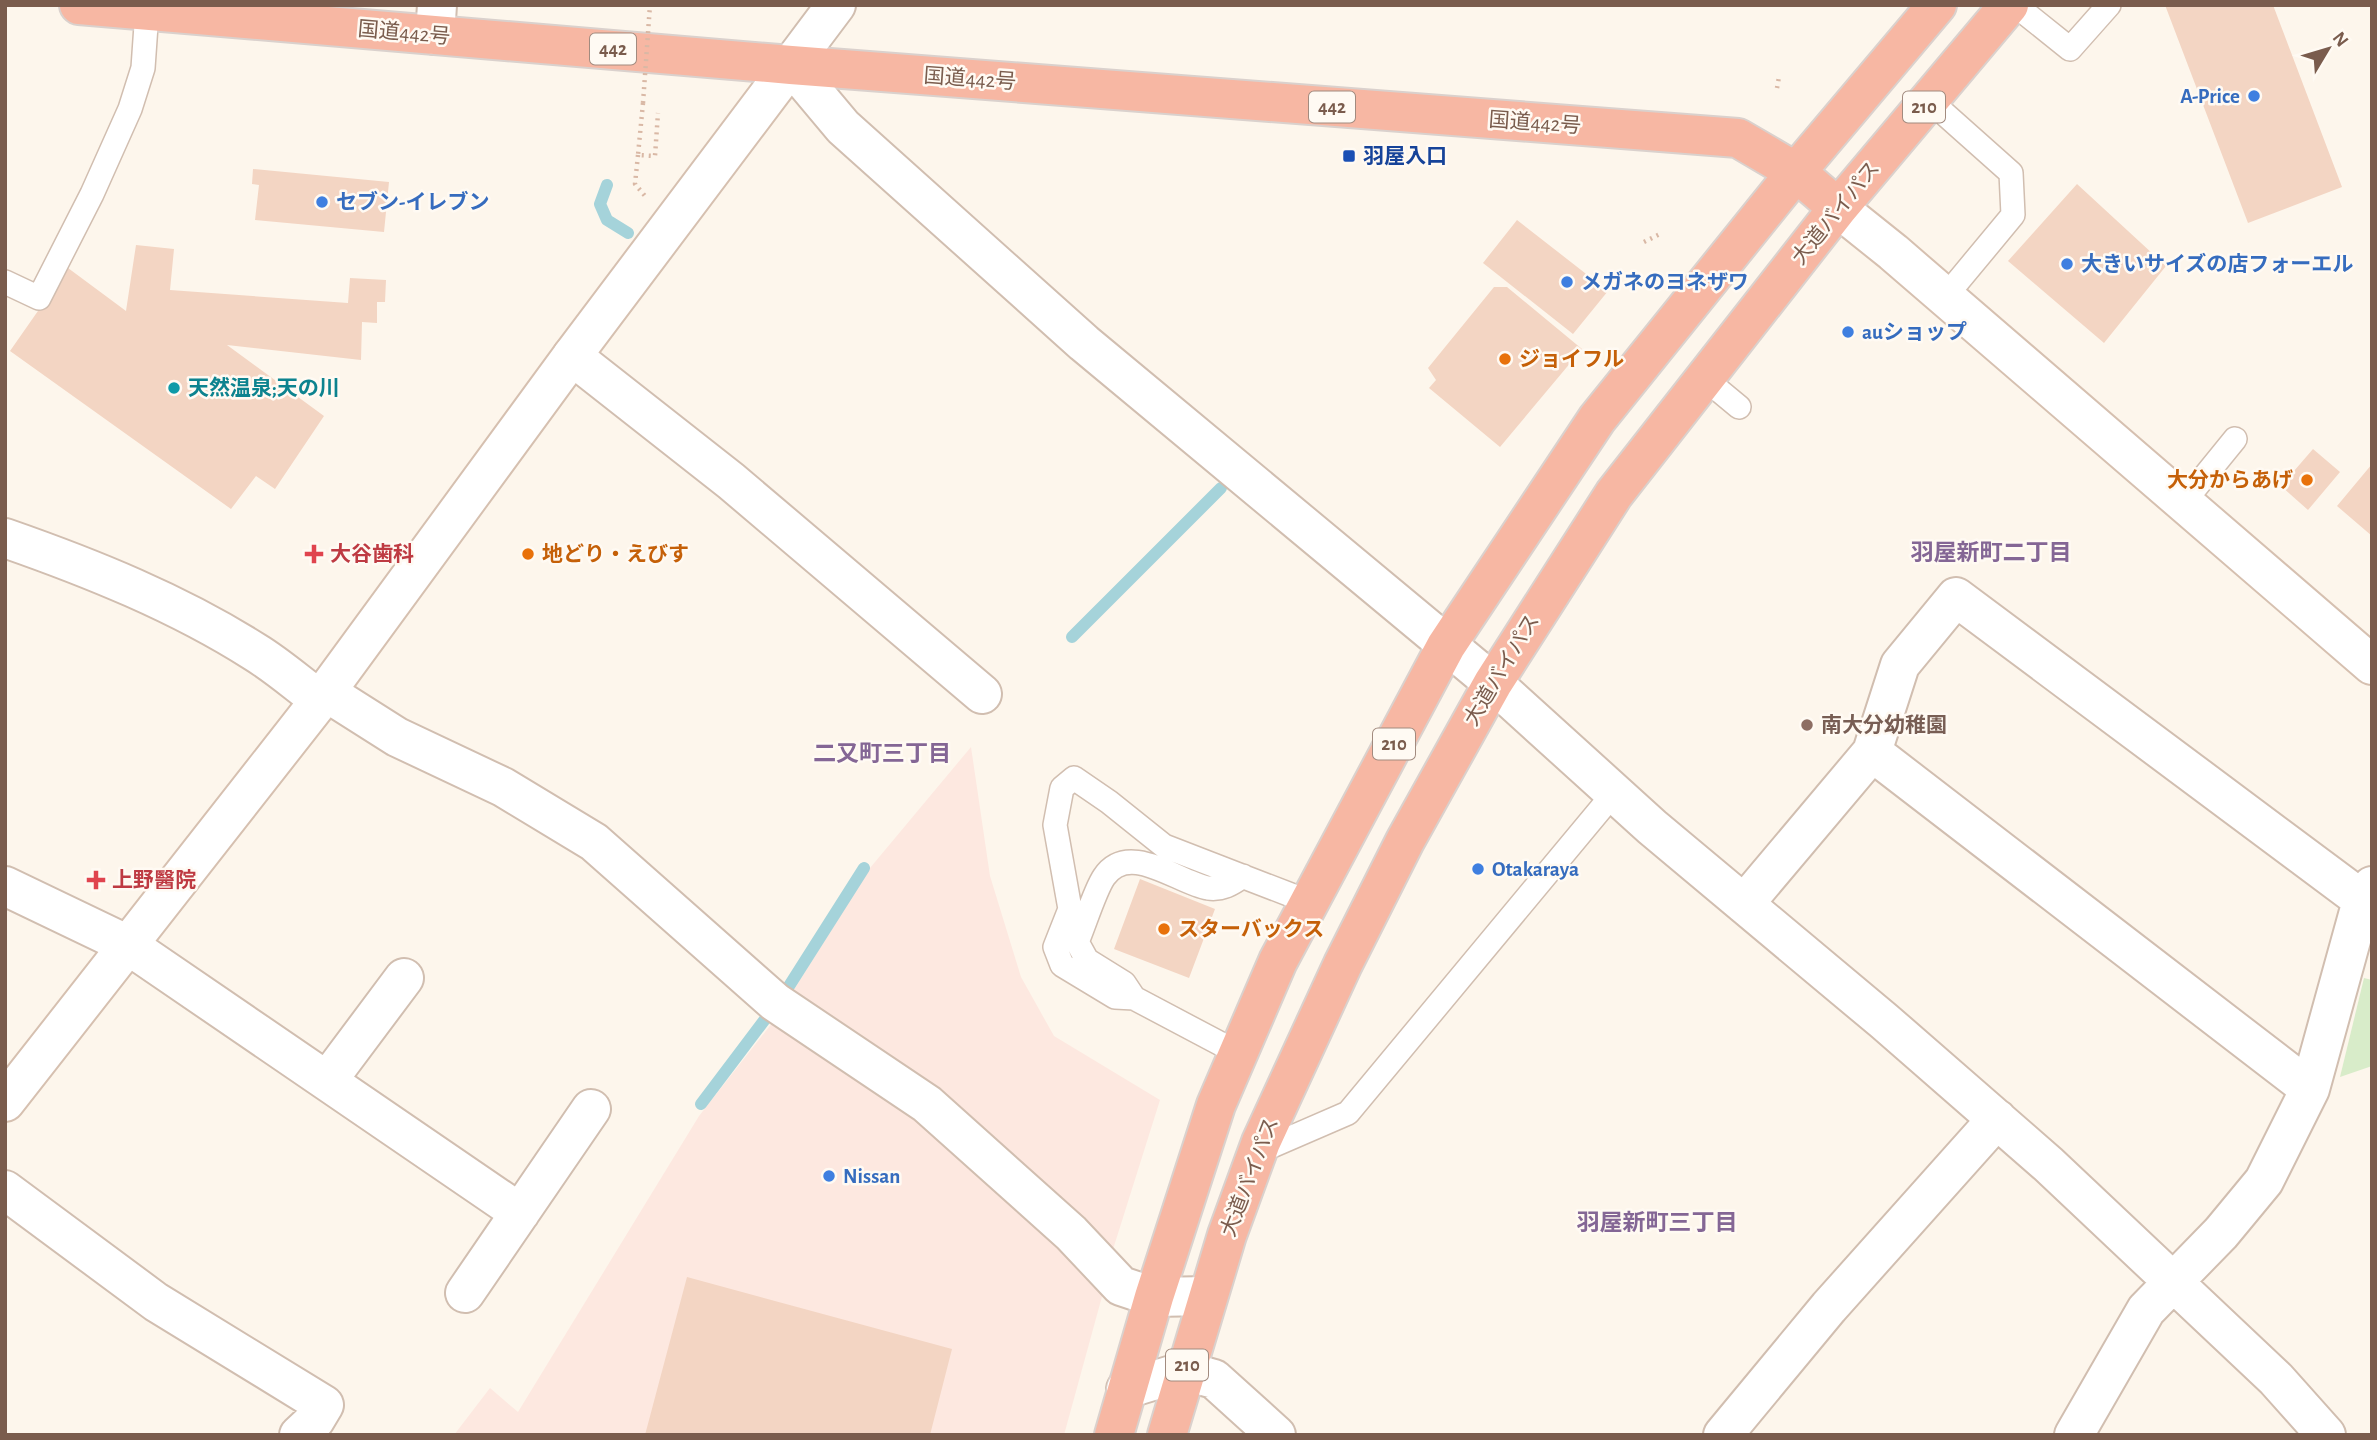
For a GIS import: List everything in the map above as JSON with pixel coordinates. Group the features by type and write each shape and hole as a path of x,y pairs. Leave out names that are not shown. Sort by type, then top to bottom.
{"highway":[{"name":"国道442号","path":"79,5 147,11 436,20 791,65 1738,138 1796,172 1838,208"},
{"name":"210","path":"1114,1435 1154,1297 1216,1105 1278,961 1446,646 1597,419 1796,172 1937,5"},
{"name":"大道バイパス","path":"1167,1435 1227,1235 1258,1152 1343,964 1411,830 1493,683 1614,494 1838,208 2009,5"}],"street":[{"path":"5,1102 323,696 572,356 835,5"},
{"path":"791,65 843,127 1084,343 1493,683 1614,793 1884,1021 2048,1164 2276,1379 2326,1435"},
{"path":"1838,208 1945,297 2372,666"},
{"path":"572,356 731,481 982,694"},
{"path":"5,538 141,591 181,611 254,651 323,696 397,737 503,787 594,842 775,1002 928,1104 1071,1233 1121,1286 1154,1297 1208,1296"},
{"path":"1744,904 1872,752 1900,665 1956,597 2368,894 2358,915 2310,1089 2264,1181 2221,1233 2146,1310 2074,1435"},
{"path":"1872,752 2310,1089"},
{"path":"5,886 128,945 520,1213"},
{"path":"327,1081 404,978"},
{"path":"465,1293 591,1109"},
{"path":"1723,1435 1829,1307 1997,1119"},
{"path":"5,1190 156,1302 324,1405 315,1420 299,1435"},
{"path":"1126,1389 1185,1371 1214,1379 1276,1435"}],"lane":[{"path":"2015,5 2070,49 2109,5"},
{"path":"5,282 39,298 92,194 130,109 143,68 147,11"},
{"path":"1929,100 2011,173 2013,215 1945,297"},
{"path":"1704,378 1739,407"},
{"path":"2183,503 2235,439"},
{"path":"1238,1054 1134,998 1115,997 1062,965 1055,947 1070,909 1055,825 1062,788 1074,778 1164,846 1309,902"},
{"path":"1258,1152 1348,1112 1614,793"},
{"path":"1134,998 1124,983 1087,960 1077,942 1104,876 1121,863 1143,862 1209,888 1228,887 1243,876"}],"path":[{"path":"645,196 635,184 650,5"},
{"path":"1777,88 1779,77"},
{"path":"638,155 655,156 659,113"},
{"path":"1644,242 1662,233"}],"shaded area":[{"path":"971,747 990,876 1021,977 1054,1036 1160,1100 1109,1262 787,1001 870,868"},
{"name":"Nissan","path":"780,1013 922,1111 1106,1282 1064,1435 454,1435 490,1388 518,1412 699,1116"}],"green space":[{"path":"2364,978 2372,980 2372,1066 2340,1077"}],"building":[{"name":"A-Price","path":"2165,5 2273,5 2342,187 2248,223"},
{"name":"セブン-イレブン","path":"253,169 389,182 384,232 255,220 259,185 252,184"},
{"path":"2077,184 2166,266 2104,343 2008,261"},
{"path":"1517,220 1608,291 1573,334 1483,263"},
{"name":"天然温泉;天の川","path":"136,245 174,249 170,290 348,303 350,278 386,280 385,302 377,302 377,323 362,322 361,360 227,345 324,416 275,489 256,476 231,509 10,351 68,268 126,311"},
{"name":"ジョイフル","path":"1494,287 1507,287 1582,349 1500,447 1429,388 1436,380 1428,368"},
{"path":"2313,449 2340,472 2308,510 2281,486"},
{"path":"2372,464 2372,536 2337,506"},
{"name":"スターバックス","path":"1140,879 1215,909 1189,978 1114,949"},
{"path":"687,1277 952,1349 930,1435 645,1435"}],"waterway":[{"path":"607,185 600,204 607,220 628,233"},
{"path":"1072,637 1221,488"},
{"path":"784,994 864,868"},
{"path":"701,1104 772,1010"}],"place":[{"name":"A-Price","path":"2254,96"},
{"name":"羽屋入口","path":"1349,156"},
{"name":"セブン-イレブン","path":"322,202"},
{"name":"大きいサイズの店フォーエル","path":"2067,264"},
{"name":"メガネのヨネザワ","path":"1567,282"},
{"name":"auショップ","path":"1848,332"},
{"name":"ジョイフル","path":"1505,359"},
{"name":"天然温泉;天の川","path":"174,388"},
{"name":"大分からあげ","path":"2307,480"},
{"name":"大谷歯科","path":"314,554"},
{"name":"地どり・えびす","path":"528,554"},
{"name":"南大分幼稚園","path":"1807,725"},
{"name":"Otakaraya","path":"1478,869"},
{"name":"上野醫院","path":"96,880"},
{"name":"スターバックス","path":"1164,929"},
{"name":"Nissan","path":"829,1176"}],"district":[{"name":"羽屋新町二丁目","path":"1991,553"},
{"name":"二又町三丁目","path":"882,754"},
{"name":"羽屋新町三丁目","path":"1657,1223"}]}
